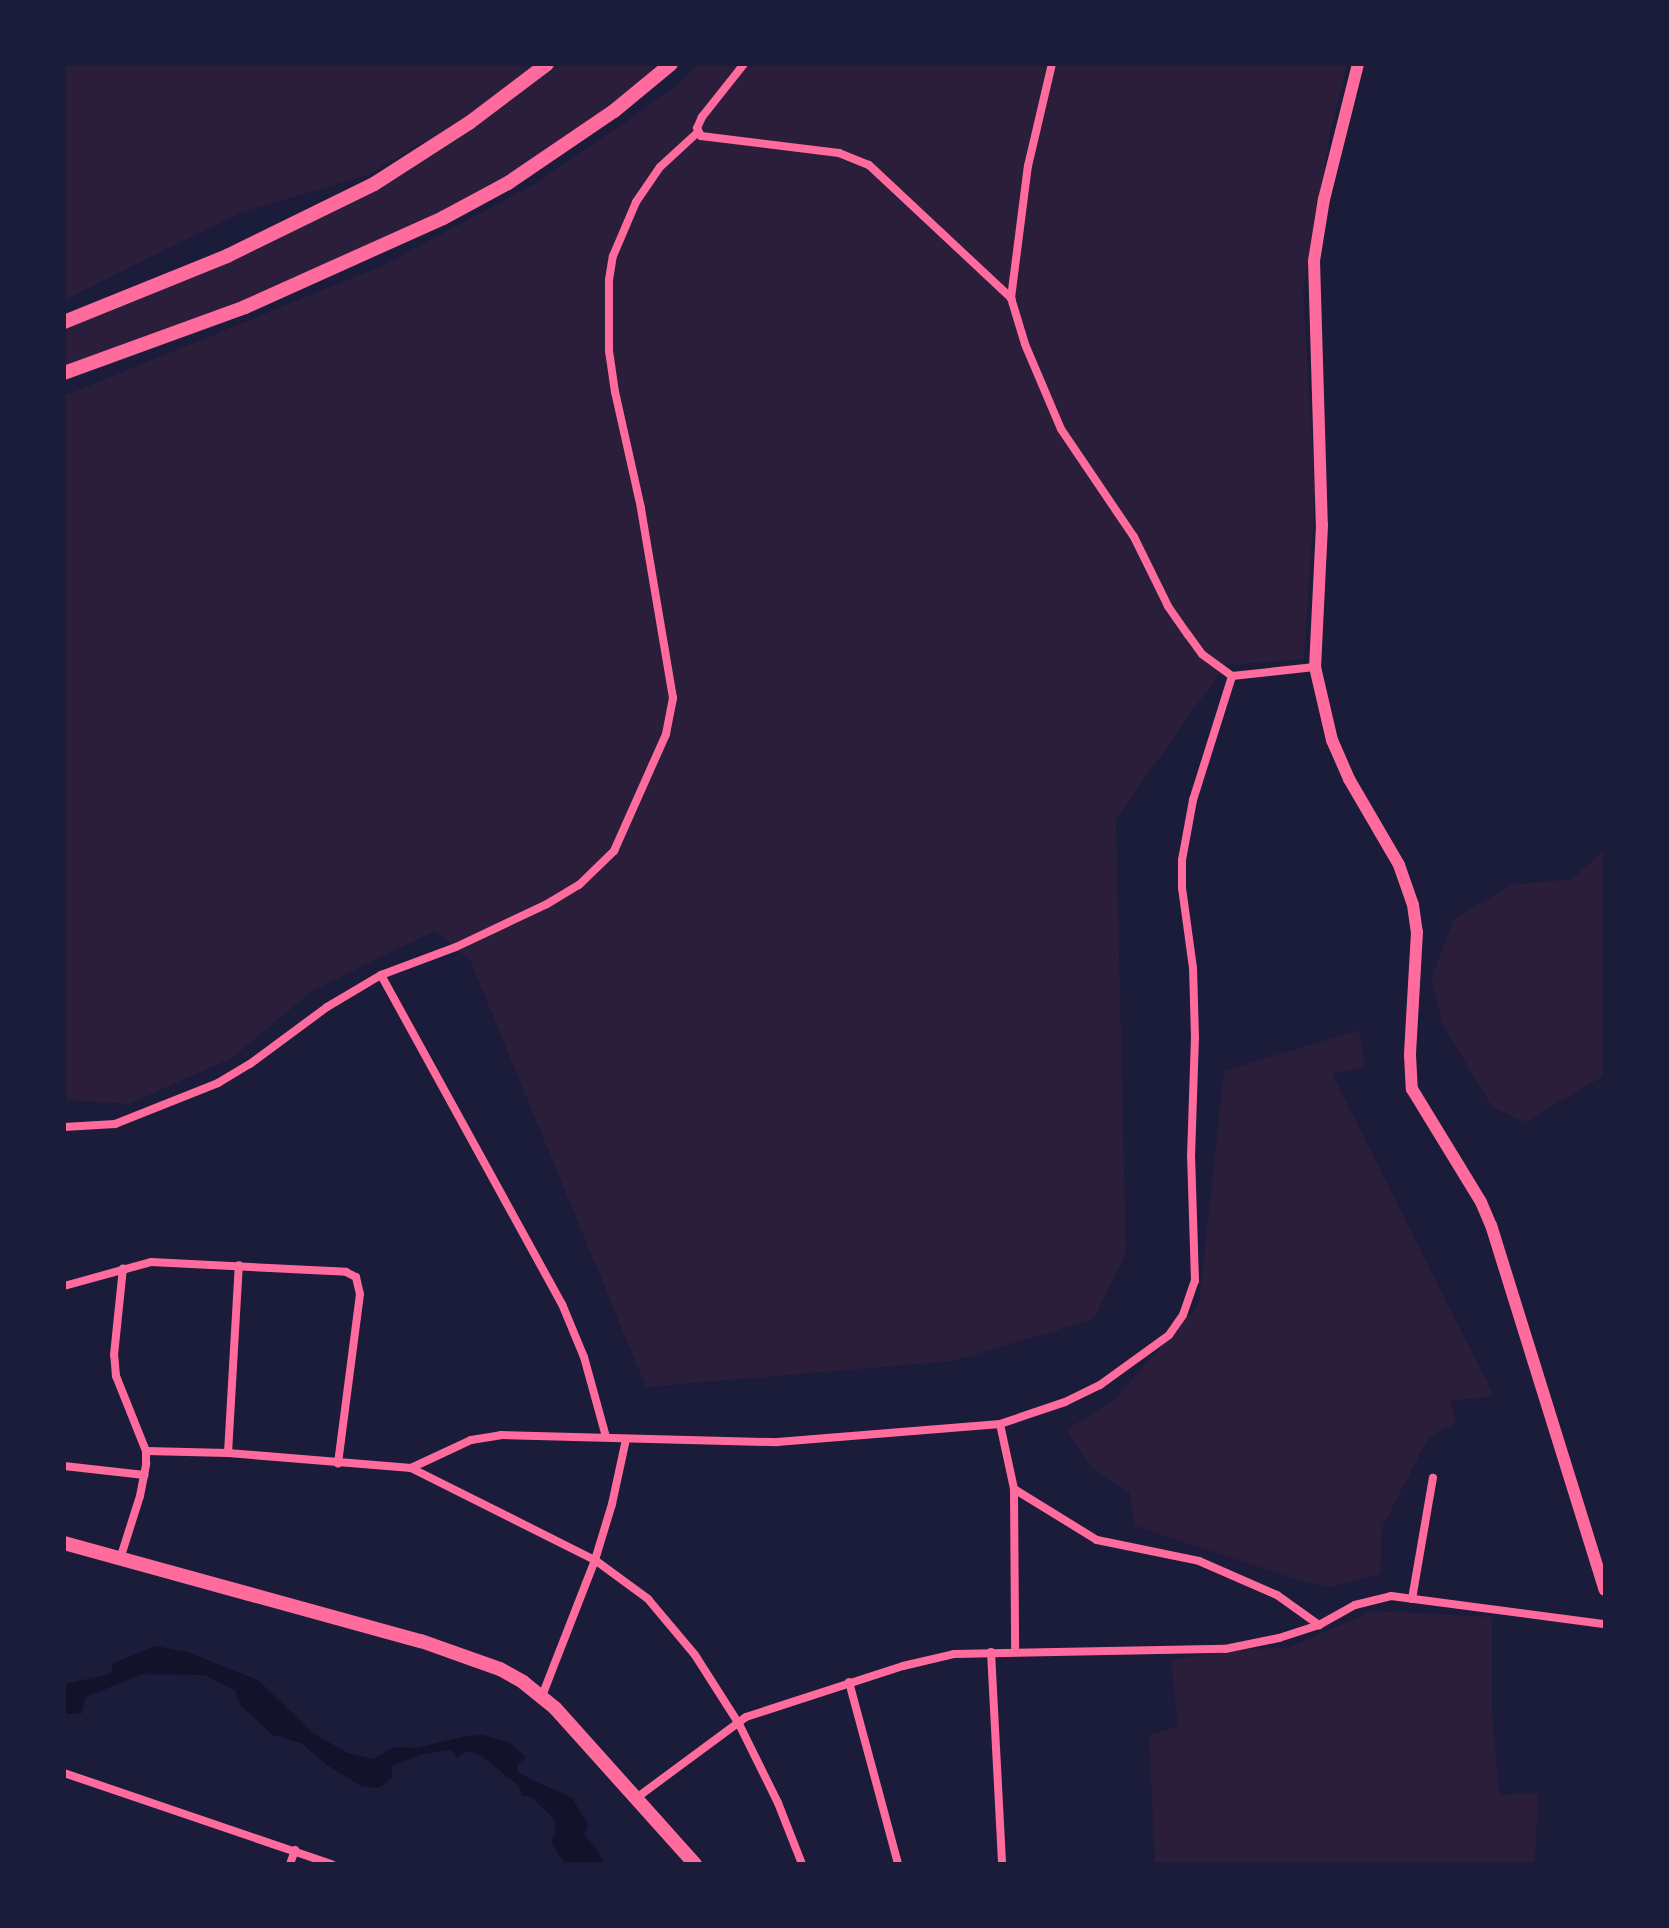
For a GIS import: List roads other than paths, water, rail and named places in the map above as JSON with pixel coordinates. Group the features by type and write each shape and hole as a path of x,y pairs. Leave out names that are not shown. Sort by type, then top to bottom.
{"main road":[{"path":"64,322 215,261 361,191 441,142 547,64"},
{"path":"64,373 245,307 443,218 508,183 614,111 671,64"},
{"path":"1358,64 1324,199 1314,261 1322,525 1315,667 1332,740 1349,779 1385,838 1413,905 1417,932 1410,1055 1412,1089 1481,1202 1491,1225 1605,1590"},
{"path":"64,1543 246,1591 457,1653 500,1669 542,1696 695,1864"}],"street":[{"path":"64,1127 115,1124 218,1083 381,975 456,947 547,904 602,866 624,836 666,734 673,698 641,508 616,401 607,302 613,256 636,202 660,167 697,133 702,117 744,64"},
{"path":"1052,64 1022,200 1011,298 1025,344 1061,429 1134,537 1168,606 1202,654 1232,676 1315,667"},
{"path":"697,133 725,142 839,153 869,165 1011,298"},
{"path":"411,1468 488,1436 517,1434 626,1439 817,1441 941,1426 1000,1424 1050,1408 1100,1385 1169,1335 1190,1298 1195,1281 1191,1157 1195,1038 1193,968 1182,888 1182,860 1193,800 1232,676"},
{"path":"381,975 562,1304 584,1357 606,1437"},
{"path":"64,1286 151,1262 346,1272 356,1277 360,1294 338,1464"},
{"path":"228,1453 239,1265"},
{"path":"120,1559 144,1475 146,1451 116,1376 114,1355 123,1268"},
{"path":"1000,1424 1014,1489 1015,1652"},
{"path":"542,1696 595,1560 612,1504 626,1439"},
{"path":"146,1451 228,1453 411,1468 595,1560 648,1599 671,1623 739,1724 778,1803 802,1864"},
{"path":"64,1466 144,1475"},
{"path":"1412,1599 1433,1478"},
{"path":"1014,1489 1097,1540 1199,1561 1277,1595 1319,1625"},
{"path":"635,1799 764,1709 925,1660 991,1652 1225,1649 1258,1644 1319,1625 1375,1598 1412,1599 1605,1624"},
{"path":"991,1652 1002,1864"},
{"path":"849,1682 898,1864"},
{"path":"64,1773 332,1864"},
{"path":"290,1864 295,1850"}]}
